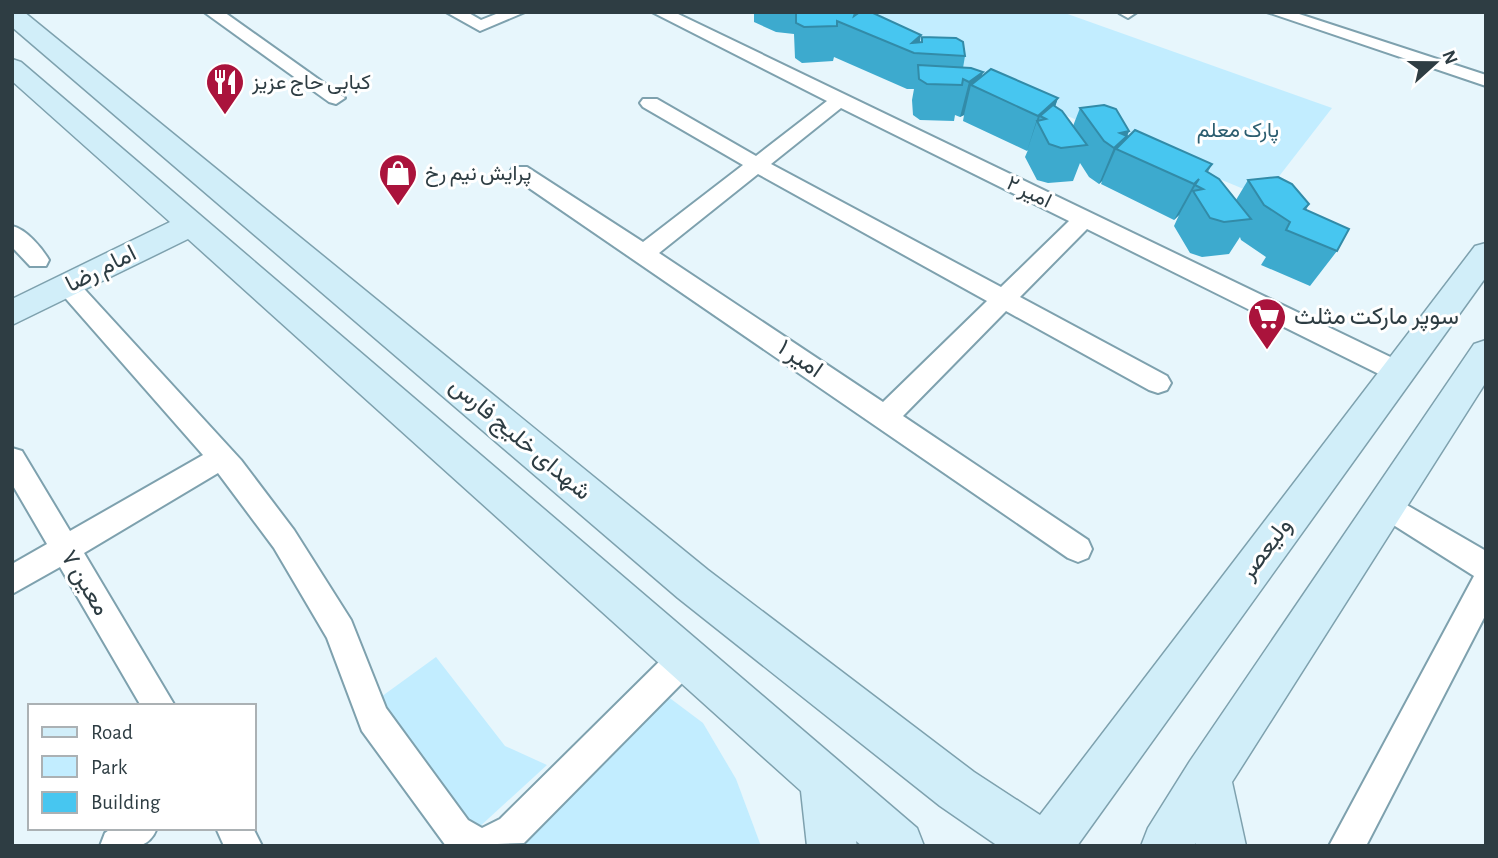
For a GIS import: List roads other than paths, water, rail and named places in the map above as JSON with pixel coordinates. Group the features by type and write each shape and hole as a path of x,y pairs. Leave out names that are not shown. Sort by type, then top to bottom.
{"main road":[{"name":"شهدای خلیج فارس","path":"12,14 693,584 957,789 1042,846"},
{"path":"12,67 899,846"},
{"name":"امام رضا","path":"12,313 190,225"},
{"name":"ولیعصر","path":"1047,846 1486,254"},
{"path":"1166,846 1207,778 1486,353"},
{"path":"1207,778 1221,846"},
{"path":"823,779 832,846"}],"street":[{"path":"454,12 480,26 517,12"},
{"name":"امیر ۲","path":"660,12 1398,372"},
{"path":"1275,12 1462,73 1486,78"},
{"path":"225,15 336,97"},
{"path":"1462,73 1486,87"},
{"path":"644,253 840,100"},
{"path":"650,103 757,165 1158,383"},
{"name":"امیر ۱","path":"520,172 644,253 1078,549"},
{"path":"885,417 1084,219"},
{"path":"12,233 37,260"},
{"path":"68,286 220,458 284,539 340,630 374,719 456,832 479,846"},
{"path":"12,580 220,458"},
{"name":"معین ۷","path":"12,459 158,704"},
{"path":"1386,505 1486,567"},
{"path":"1347,846 1486,583"},
{"path":"485,846 512,831 685,658"},
{"path":"118,846 138,830"},
{"path":"234,830 244,846"}],"place":[{"name":"کبابی حاج عزیز","path":"225,116"},
{"name":"پرایش نیم رخ","path":"398,207"},
{"name":"سوپر مارکت مثلث","path":"1267,351"}],"park label":[{"name":"پارک معلم","path":"1238,130"}]}
